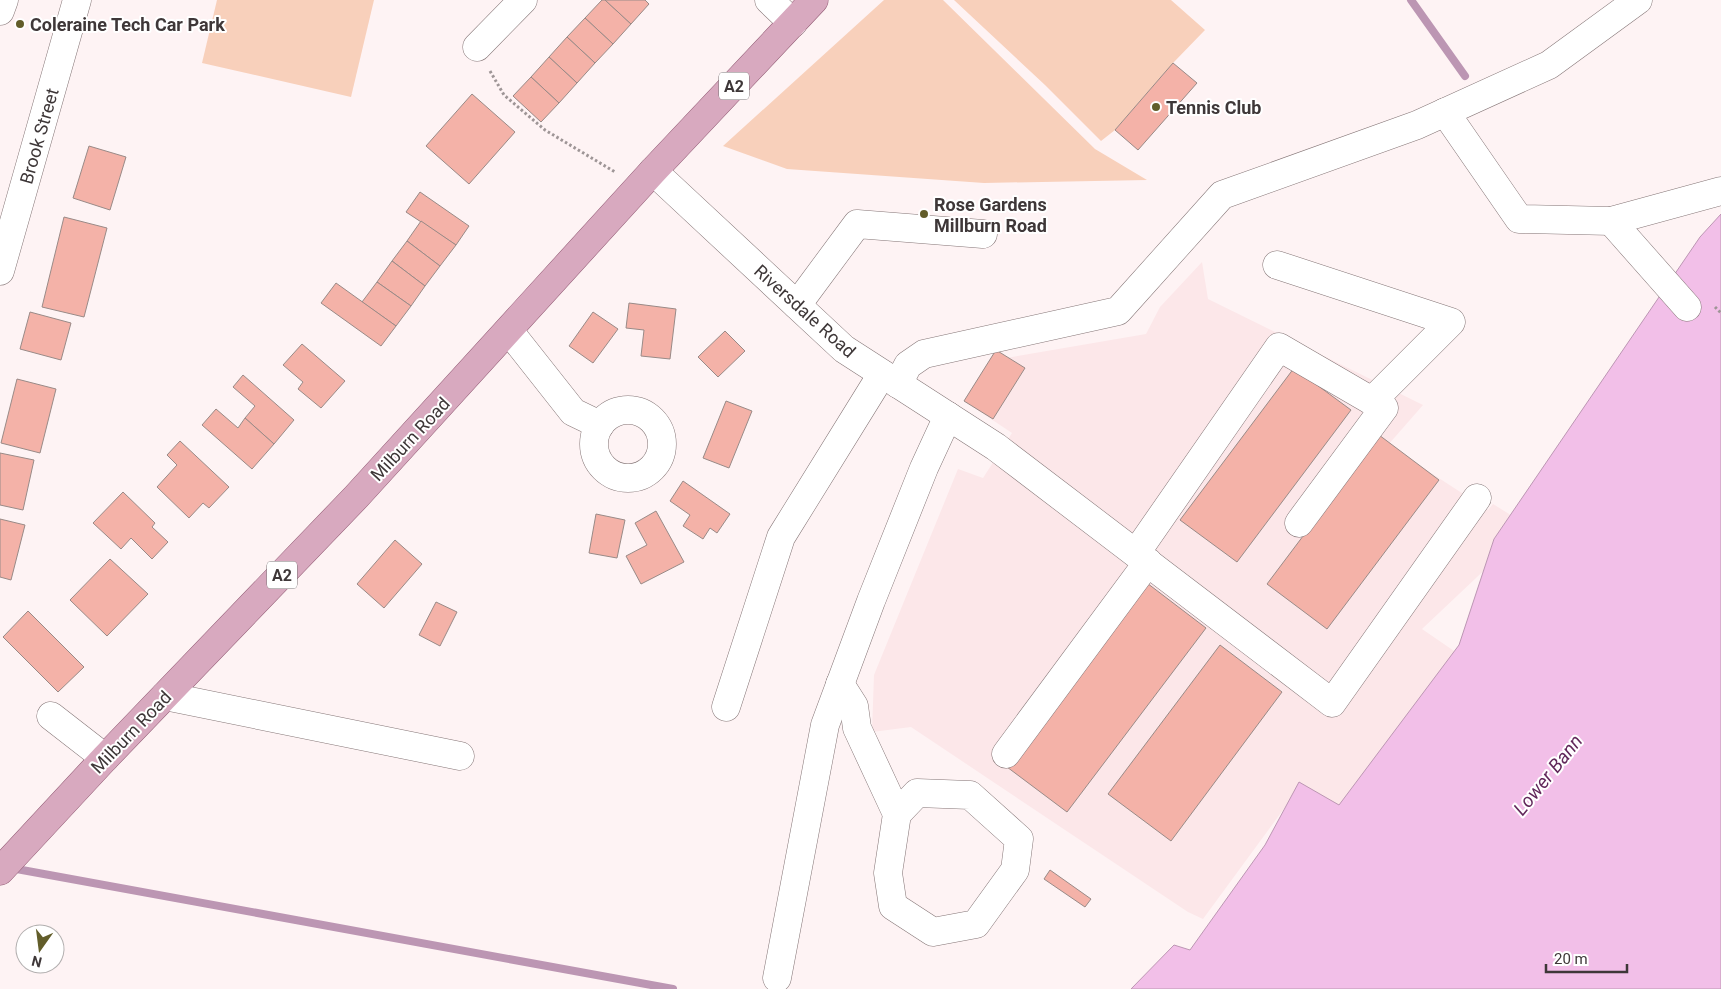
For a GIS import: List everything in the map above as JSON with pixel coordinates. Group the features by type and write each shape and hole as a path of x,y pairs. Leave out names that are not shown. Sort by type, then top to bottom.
{"main road":[{"name":"Milburn Road","path":"0,871 105,758 356,497 646,179 814,0"}],"street":[{"path":"0,11 4,0"},
{"name":"Brook Street","path":"0,271 77,0"},
{"path":"477,47 523,0"},
{"path":"769,0 793,23"},
{"path":"726,707 781,537 890,379 908,365 924,354 1118,311 1222,195 1417,125 1549,65 1638,0"},
{"path":"1445,112 1519,219 1611,221 1721,191"},
{"name":"Riversdale Road","path":"646,179 797,305 844,349 996,446 1332,703 1477,498"},
{"path":"1611,221 1687,307"},
{"path":"797,305 857,224 983,234"},
{"path":"1277,265 1451,322 1372,401"},
{"path":"509,331 573,412 600,425"},
{"path":"1006,754 1142,558 1279,347 1384,408 1299,523"},
{"path":"778,978 825,726 870,601 920,477 948,416"},
{"path":"840,684 854,706 857,728 897,814 888,873 893,906 933,932 976,924 1015,870 1019,839 970,795 917,794 897,814"},
{"path":"165,696 460,756"},
{"path":"51,716 105,758"}],"path":[{"path":"477,47 504,95 545,130 646,179"}],"shaded area":[{"path":"217,0 374,0 351,97 202,63"},
{"path":"884,0 943,0 1095,149 1147,180 984,183 787,169 723,146"},
{"path":"954,0 1171,0 1205,30 1173,63 1115,130 1101,141 1045,85"},
{"path":"1202,262 1208,299 1423,405 1388,445 1488,510 1493,504 1530,527 1422,629 1457,653 1339,810 1302,784 1203,919 1188,912 911,727 872,732 874,675 958,469 983,478 1012,433 973,407 1000,359 1146,334 1160,307"}],"water":[{"name":"Lower Bann","path":"1721,214 1721,989 1131,989 1174,945 1190,950 1265,845 1299,782 1339,805 1459,645 1494,539 1700,237"}],"building":[{"path":"602,0 605,0 631,24 613,44 585,18"},
{"path":"605,0 645,0 649,4 631,24"},
{"path":"585,18 613,44 595,63 567,37"},
{"path":"567,37 595,63 577,83 549,57"},
{"path":"549,57 577,83 559,103 531,77"},
{"name":"Tennis Club","path":"1173,63 1197,83 1138,150 1115,130"},
{"path":"531,77 559,103 541,122 513,96"},
{"path":"472,94 515,132 469,184 426,146"},
{"path":"89,146 126,157 110,210 73,198"},
{"path":"420,192 469,226 456,245 406,212"},
{"path":"64,217 107,228 84,317 42,307"},
{"path":"421,221 456,245 440,266 407,241"},
{"path":"407,241 440,266 425,286 392,261"},
{"path":"392,261 425,286 411,306 377,282"},
{"path":"377,282 411,306 396,326 362,302"},
{"path":"336,283 396,326 381,346 321,303"},
{"path":"629,303 676,309 670,359 641,356 644,330 626,328"},
{"path":"30,312 71,323 61,360 20,349"},
{"path":"593,312 618,329 593,363 569,346"},
{"path":"725,331 745,351 718,377 698,357"},
{"path":"302,344 345,381 321,408 298,389 303,382 283,365"},
{"path":"996,350 1025,368 993,419 964,401"},
{"path":"1294,368 1351,410 1237,562 1180,520"},
{"path":"243,375 294,420 274,444 245,418 255,406 233,387"},
{"path":"17,379 56,389 40,453 1,443"},
{"path":"726,401 752,411 729,468 703,458"},
{"path":"216,409 238,428 245,418 274,444 252,469 202,425"},
{"path":"1379,435 1439,480 1327,629 1267,584"},
{"path":"180,441 229,487 209,508 203,503 189,518 157,487 177,465 167,455"},
{"path":"0,453 34,460 23,510 0,505"},
{"path":"683,481 730,514 717,533 710,528 703,539 683,526 690,515 670,501"},
{"path":"123,492 155,523 152,527 168,542 152,559 131,538 121,549 93,523"},
{"path":"656,511 684,562 641,584 626,556 647,545 635,523"},
{"path":"596,514 625,520 617,558 589,553"},
{"path":"0,519 25,525 11,580 0,577"},
{"path":"395,540 422,564 384,608 357,584"},
{"path":"110,559 148,594 107,636 70,600"},
{"path":"1143,580 1206,628 1067,812 1003,764"},
{"path":"436,602 457,612 440,646 419,635"},
{"path":"28,611 84,667 58,692 3,637"},
{"path":"1220,645 1282,692 1171,841 1108,794"},
{"path":"1050,870 1091,899 1085,907 1044,879"}],"waterway":[{"path":"1411,0 1465,76"},
{"path":"11,868 673,989"}],"place":[{"name":"Coleraine Tech Car Park","path":"20,24"},
{"name":"Tennis Club","path":"1156,107"},
{"name":"Rose Gardens Millburn Road","path":"924,214"}]}
